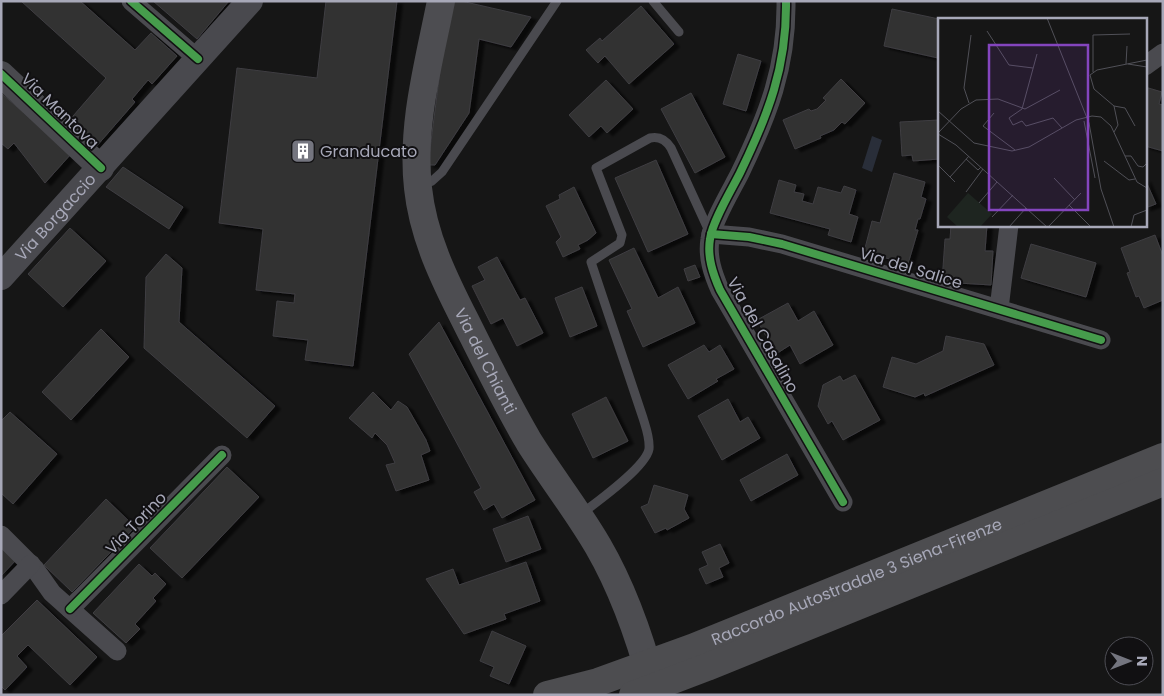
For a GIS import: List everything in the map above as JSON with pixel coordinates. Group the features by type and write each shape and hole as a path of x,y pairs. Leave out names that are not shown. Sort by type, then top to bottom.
{"highway":[{"name":"Raccordo Autostradale 3 Siena-Firenze","path":"633,695 699,658 1163,457"},
{"name":"Raccordo Autostradale 3 Siena-Firenze","path":"547,695 699,658 1163,482"}],"main road":[{"name":"Via Borgaccio","path":"5,266 101,168 250,1"},
{"name":"Via del Chianti","path":"441,1 420,114 416,163 418,187 429,240 445,281 514,415 606,561 624,600 656,695"},
{"name":"Via Mantova","path":"1,74 101,168"}],"street":[{"path":"131,1 198,59"},
{"name":"Via del Casalino","path":"786,1 785,41 774,89 751,149 711,234 709,246 713,272 720,290 843,502"},
{"path":"1146,65 1163,53"},
{"path":"999,309 1009,226"},
{"name":"Via del Salice","path":"711,234 749,237 782,244 1101,340"},
{"name":"Via Torino","path":"70,609 222,455"},
{"path":"1,535 31,564 52,593 117,651"},
{"path":"1,595 31,564"}],"lane":[{"path":"418,187 432,181 442,172 557,1"},
{"path":"653,1 680,32"},
{"path":"579,516 636,470 648,453 649,442 643,418 591,262 620,243 622,235 596,168 650,138 655,137 664,140 671,148 711,234"}],"shaded area":[{"path":"872,136 882,140 872,172 862,168"}],"building":[{"path":"21,1 80,1 135,50 151,33 177,56 152,84 148,80 132,99 135,102 95,148 67,123 106,78"},
{"path":"153,1 229,1 197,39"},
{"name":"Granducato","path":"326,1 397,1 353,366 305,360 308,340 273,336 277,301 294,303 295,294 256,290 263,229 219,223 237,68 317,78"},
{"path":"449,1 461,1 531,17 511,47 479,39 469,113 435,165 428,165"},
{"path":"641,6 674,44 629,84 605,56 598,63 586,50 600,38 602,41"},
{"path":"892,9 938,19 938,58 884,46"},
{"path":"738,54 761,61 746,111 723,104"},
{"path":"841,79 865,103 845,124 842,122 834,130 820,136 821,138 795,149 783,120 809,109 811,111 817,109 826,100 823,98"},
{"path":"606,80 633,109 607,133 601,126 589,137 569,115"},
{"path":"1146,87 1162,92 1159,104 1163,105 1163,151 1146,146"},
{"path":"1,93 71,154 45,183 14,143 8,149 1,143"},
{"path":"691,93 725,157 695,173 661,109"},
{"path":"938,120 938,159 913,161 912,155 902,156 900,122"},
{"path":"656,160 688,234 648,252 615,178"},
{"path":"123,167 183,207 169,229 106,187"},
{"path":"894,173 925,182 921,197 926,199 920,219 918,219 915,230 918,230 908,264 864,252 872,221 880,223"},
{"path":"779,180 796,185 794,192 804,194 802,201 813,204 818,187 841,193 844,186 856,190 849,214 858,217 851,242 828,235 830,229 770,213"},
{"path":"1146,181 1156,204 1146,208"},
{"path":"574,187 596,233 578,245 580,249 563,257 556,242 561,237 546,206 560,199 559,195"},
{"path":"951,226 987,226 985,251 993,251 991,285 942,282 945,239 950,239"},
{"path":"70,228 106,261 63,307 28,274"},
{"path":"1155,235 1163,256 1163,300 1144,308 1139,296 1136,297 1127,273 1130,272 1121,248"},
{"path":"1031,244 1096,263 1086,297 1021,278"},
{"path":"634,248 658,298 678,287 695,323 643,347 627,311 632,309 609,260"},
{"path":"166,254 182,268 179,322 275,406 247,438 144,348 146,277"},
{"path":"497,257 520,300 525,298 543,333 517,346 503,318 491,324 472,286 485,280 478,267"},
{"path":"695,265 700,277 688,281 684,269"},
{"path":"582,287 597,326 570,337 555,298"},
{"path":"788,303 798,321 814,311 833,345 800,364 790,345 776,354 757,320"},
{"path":"439,322 535,500 502,518 494,504 484,510 474,492 481,488 409,354"},
{"path":"101,329 129,357 71,420 42,392"},
{"path":"946,336 984,344 994,365 925,396 924,393 915,397 883,387 892,357 916,364 943,351"},
{"path":"704,345 709,352 720,345 734,369 688,399 668,365"},
{"path":"855,375 880,420 843,440 832,421 828,424 818,406 823,385 840,376 843,381"},
{"path":"373,392 391,410 398,401 407,407 426,440 430,451 421,455 429,480 396,491 386,465 395,463 387,445 375,433 372,438 349,418"},
{"path":"606,397 628,441 593,458 572,414"},
{"path":"728,399 740,422 748,417 760,438 722,460 698,416"},
{"path":"10,412 57,454 13,504 1,493 1,421"},
{"path":"787,454 798,475 751,501 740,480"},
{"path":"227,467 259,497 182,578 150,548"},
{"path":"654,485 688,495 684,509 689,518 667,530 666,528 655,533 641,507 648,504"},
{"path":"106,499 135,527 72,592 44,565"},
{"path":"528,516 541,549 506,562 493,529"},
{"path":"720,544 729,563 719,568 723,577 706,584 699,569 708,565 702,552"},
{"path":"1,546 16,560 1,576"},
{"path":"526,562 540,601 504,614 506,619 464,634 426,579 453,569 459,585"},
{"path":"139,564 152,576 155,573 166,584 153,598 156,601 135,624 140,629 126,643 93,613"},
{"path":"37,600 97,657 70,685 28,645 17,656 27,667 5,690 1,686 1,636"},
{"path":"492,631 526,646 509,684 490,676 494,667 480,661"}],"cycle path":[{"path":"131,1 198,59"},
{"path":"786,1 783,48 774,90 750,152 714,224 709,246 710,259 720,290 843,502"},
{"path":"1,74 101,168"},
{"path":"711,234 749,237 782,244 1101,340"},
{"path":"70,609 222,455"}],"place":[{"name":"Granducato","path":"303,151"}]}
